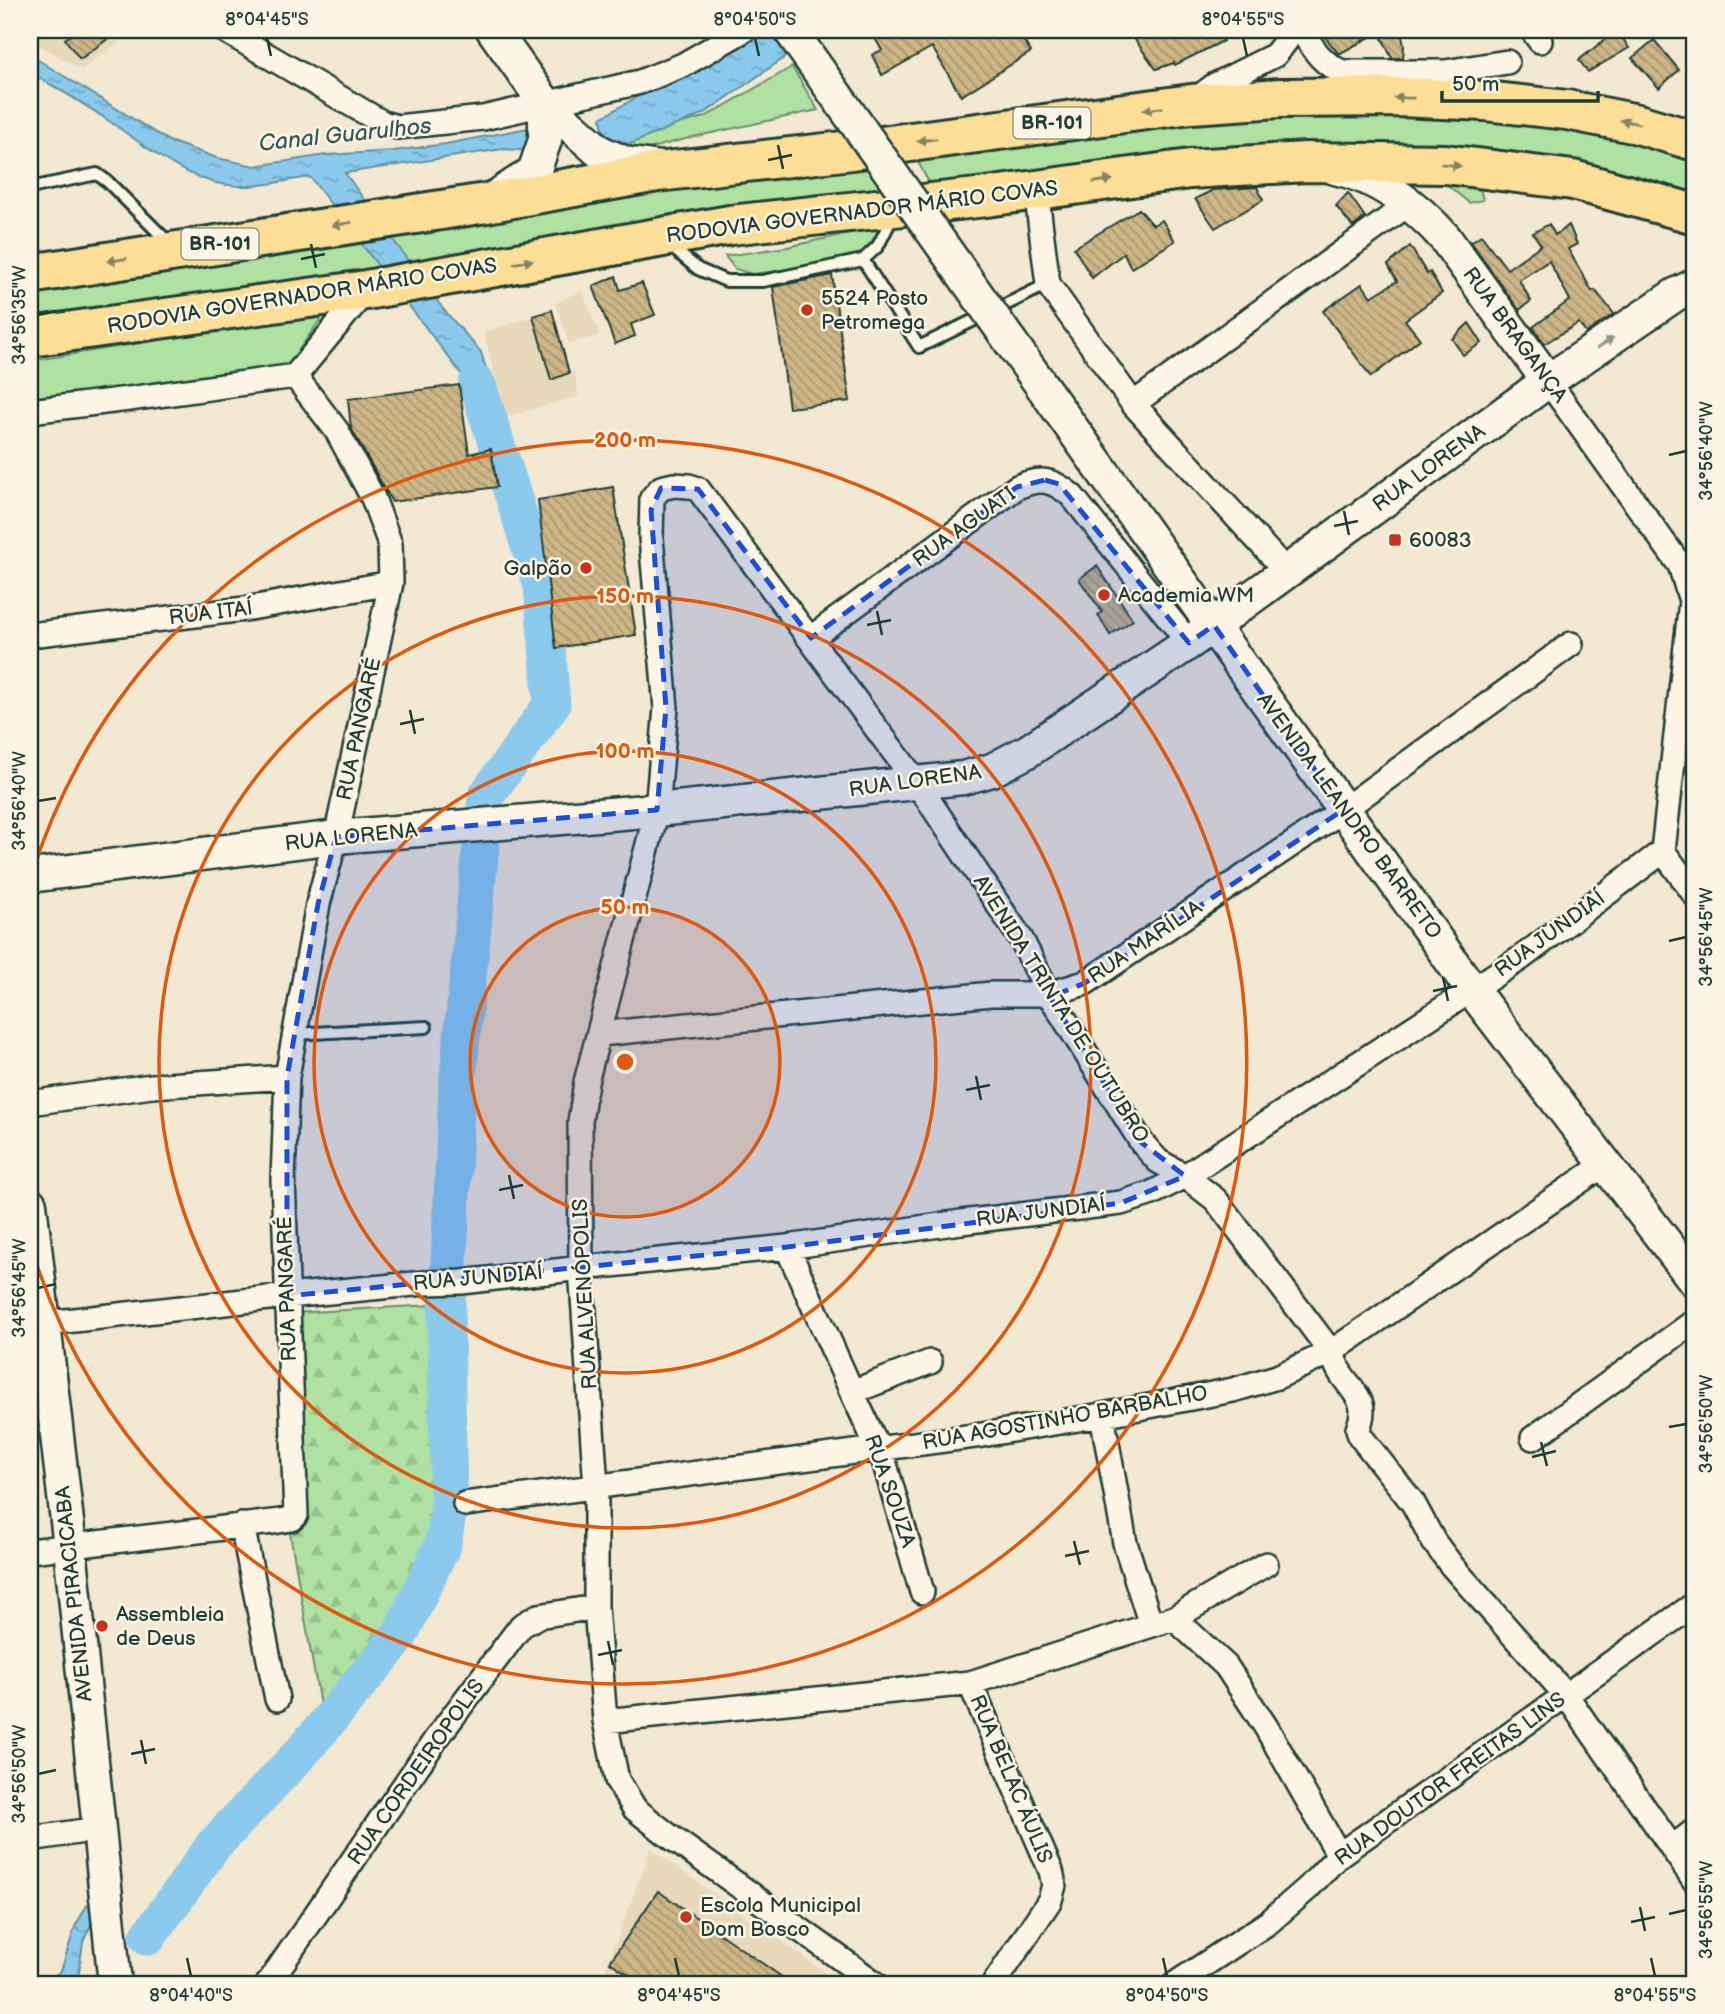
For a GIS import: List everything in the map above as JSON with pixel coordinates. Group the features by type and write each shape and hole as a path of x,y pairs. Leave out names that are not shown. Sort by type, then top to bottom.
{"highway":[{"name":"BR-101","path":"30,274 486,203 657,172 852,150 1191,104 1281,98 1401,97 1485,101 1567,110 1615,119 1695,141"},
{"name":"RODOVIA GOVERNADOR MÁRIO COVAS","path":"30,337 366,289 730,225 1036,190 1190,169 1306,162 1444,164 1573,180 1695,214"},
{"path":"30,348 124,324"}],"main road":[{"path":"493,30 555,124 600,152 625,163 678,171"},
{"name":"AVENIDA LEANDRO BARRETO","path":"790,30 1012,344 1202,634 1343,810 1472,990 1695,1281"},
{"path":"486,203 534,172 555,124"},
{"name":"RUA BRAGANÇA","path":"1306,162 1341,169 1410,203 1445,238 1548,381"},
{"name":"RUA LORENA","path":"30,876 336,837 657,810 963,778 992,770 1028,751 1202,634 1548,381 1675,295 1695,285"},
{"name":"AVENIDA PIRACICABA","path":"30,1204 36,1324 70,1547 115,1984"}],"street":[{"path":"224,30 383,123 397,127 483,118 555,124 640,82 683,65 744,30"},
{"path":"1191,104 1215,85 1275,55 1286,41 1288,30"},
{"path":"1301,30 1319,58 1342,72 1445,72 1507,62"},
{"path":"1036,190 1048,284 1133,404 1287,572"},
{"path":"1133,404 1410,203"},
{"path":"30,411 295,376 366,289"},
{"name":"RUA PANGARÉ","path":"242,1525 292,1519 297,1509 283,1179 287,1077 318,904 336,837 391,583 390,544 373,498 337,431 295,376"},
{"name":"RUA BRAGANÇA","path":"1548,381 1687,559"},
{"name":"RUA AGUATI","path":"811,638 1017,487 1045,480 1059,484 1072,496 1202,634"},
{"name":"AVENIDA TRINTA DE OUTUBRO","path":"661,488 689,486 698,489 811,638 917,783 1021,939 1049,994 1142,1143 1158,1161 1185,1176 1216,1200 1331,1352 1342,1376 1361,1402 1362,1418 1357,1429 1360,1436 1413,1503 1434,1542 1452,1566 1566,1695 1695,1881"},
{"name":"RUA ALVENÓPOLIS","path":"661,488 652,498 651,510 651,538 666,708 657,810 586,1083 580,1122 581,1268 596,1487 596,1607 605,1721 617,1780 635,1809 876,1984"},
{"path":"1687,559 1691,601 1663,851 1695,895"},
{"name":"RUA ITAÍ","path":"30,635 246,609 391,583"},
{"name":"RUA MARÍLIA","path":"600,1034 991,994 1049,994 1085,983 1343,810 1571,643"},
{"name":"RUA JUNDIAÍ","path":"36,1324 287,1296 462,1282 787,1247 1121,1203 1152,1193 1185,1176 1472,990 1521,958 1663,851"},
{"path":"30,1103 152,1086 287,1077"},
{"name":"RUA AGOSTINHO BARBALHO","path":"464,1504 878,1449 1102,1415 1233,1390 1277,1377 1331,1352 1605,1164"},
{"name":"RUA SOUZA","path":"787,1247 878,1449 922,1592"},
{"path":"1533,1438 1695,1321"},
{"path":"852,1392 930,1363"},
{"path":"1102,1415 1125,1544 1151,1625"},
{"path":"30,1551 242,1525 278,1699"},
{"path":"605,1721 970,1683 1174,1618 1266,1564"},
{"name":"RUA DOUTOR FREITAS LINS","path":"1175,1984 1269,1922 1308,1888 1339,1855 1695,1604"},
{"name":"RUA CORDEIROPOLIS","path":"268,1984 436,1738 521,1626 538,1616 596,1607"},
{"path":"1174,1618 1226,1666 1266,1727 1339,1855"},
{"name":"RUA BELAC ÁULIS","path":"970,1683 1051,1871 1054,1885 1050,1900 994,1984"},
{"path":"30,1839 98,1829"},
{"path":"1673,1847 1695,1830"}],"lane":[{"path":"30,188 97,174 177,251"},
{"path":"659,238 698,269 726,281 763,281 863,260 878,246 898,206"},
{"path":"863,260 919,347 1048,284"},
{"path":"294,1034 426,1027"}],"highlighted area":[{"path":"1045,480 1059,484 1189,643 1214,625 1343,810 1085,983 1050,997 1142,1143 1185,1176 1121,1203 1078,1209 787,1247 287,1296 287,1077 318,904 336,837 657,810 666,708 651,510 661,488 698,489 811,638 1017,487"}],"shaded area":[{"path":"30,30 135,30 81,70 30,39"},
{"path":"582,291 600,335 569,344 555,303"},
{"path":"533,316 551,380 574,371 579,396 505,417 484,332"},
{"name":"Escola Municipal Dom Bosco","path":"651,1849 842,1984 600,1984"}],"green space":[{"path":"792,67 818,110 629,154 613,151 678,124 705,117"},
{"path":"1334,110 1497,115 1635,143 1695,160 1695,199 1646,180 1534,163 932,189 913,152 1074,132"},
{"path":"867,158 887,195 416,261 176,300 30,320 30,284"},
{"path":"1458,181 1479,185 1483,200 1469,203 1450,187"},
{"path":"886,225 859,256 826,265 752,274 735,269 725,256 787,247"},
{"path":"325,313 286,368 30,402 30,361"},
{"path":"433,1305 449,1508 385,1626 320,1705 288,1522 293,1313"}],"water":[{"path":"767,30 824,30 705,113 613,151 607,151 601,118"},
{"path":"30,55 169,141 217,158 255,166 326,155 393,151 446,144 528,128 533,151 503,149 345,173 443,309 481,352 505,431 486,432 466,380 310,177 240,186 205,180 188,173 82,103 30,73"},
{"path":"87,1905 91,1905 93,1920 83,1942 78,1979 65,1984 30,1984 49,1979 61,1971 75,1927"}],"building":[{"path":"78,30 120,30 80,59 65,39"},
{"path":"870,30 1016,30 1031,52 961,96 932,47 882,75 872,55 882,50"},
{"path":"1128,30 1216,30 1223,41 1175,65 1174,63 1156,69"},
{"path":"1319,30 1401,30 1403,58 1392,58 1379,32 1339,54"},
{"path":"1617,30 1629,48 1588,72 1579,60"},
{"path":"1654,40 1679,70 1659,88 1632,58"},
{"path":"1257,187 1263,200 1215,228 1195,199 1213,190"},
{"path":"1348,193 1365,217 1353,227 1336,206"},
{"path":"1139,209 1153,225 1162,220 1175,241 1131,268 1124,253 1092,278 1074,248"},
{"path":"1549,224 1555,235 1569,225 1577,244 1568,249 1592,291 1595,290 1614,314 1586,333 1579,323 1544,344 1533,327 1570,300 1549,261 1519,280 1531,301 1519,310 1471,242 1481,235 1507,269 1541,245 1533,233"},
{"path":"1410,246 1442,293 1405,320 1420,339 1371,377 1323,311 1362,284 1371,297 1397,281 1388,265"},
{"path":"832,275 850,401 789,408 773,287"},
{"path":"616,276 620,290 642,283 655,315 631,324 635,336 615,344 593,286"},
{"path":"552,310 569,373 551,380 533,316"},
{"path":"1469,323 1482,343 1463,355 1452,339"},
{"path":"459,385 469,454 491,449 497,487 392,502 351,428 348,399"},
{"name":"Galpão","path":"613,487 636,635 556,648 538,500"},
{"name":"Academia WM","path":"1097,566 1133,620 1110,635 1098,615 1102,612 1079,579"},
{"path":"658,1891 792,1984 643,1984 610,1962"}],"waterway":[{"path":"148,1937 213,1846 302,1752 399,1637 443,1544 449,1508 446,1329 457,1086 486,796 552,704 542,586 477,383"}],"place":[{"name":"5524 Posto Petromega","path":"807,310"},
{"name":"60083","path":"1395,540"},
{"name":"Galpão","path":"586,568"},
{"name":"Academia WM","path":"1104,595"},
{"name":"Assembleia de Deus","path":"102,1626"},
{"name":"Escola Municipal Dom Bosco","path":"686,1917"}],"water label":[{"name":"Canal Guarulhos","path":"345,135"}]}
